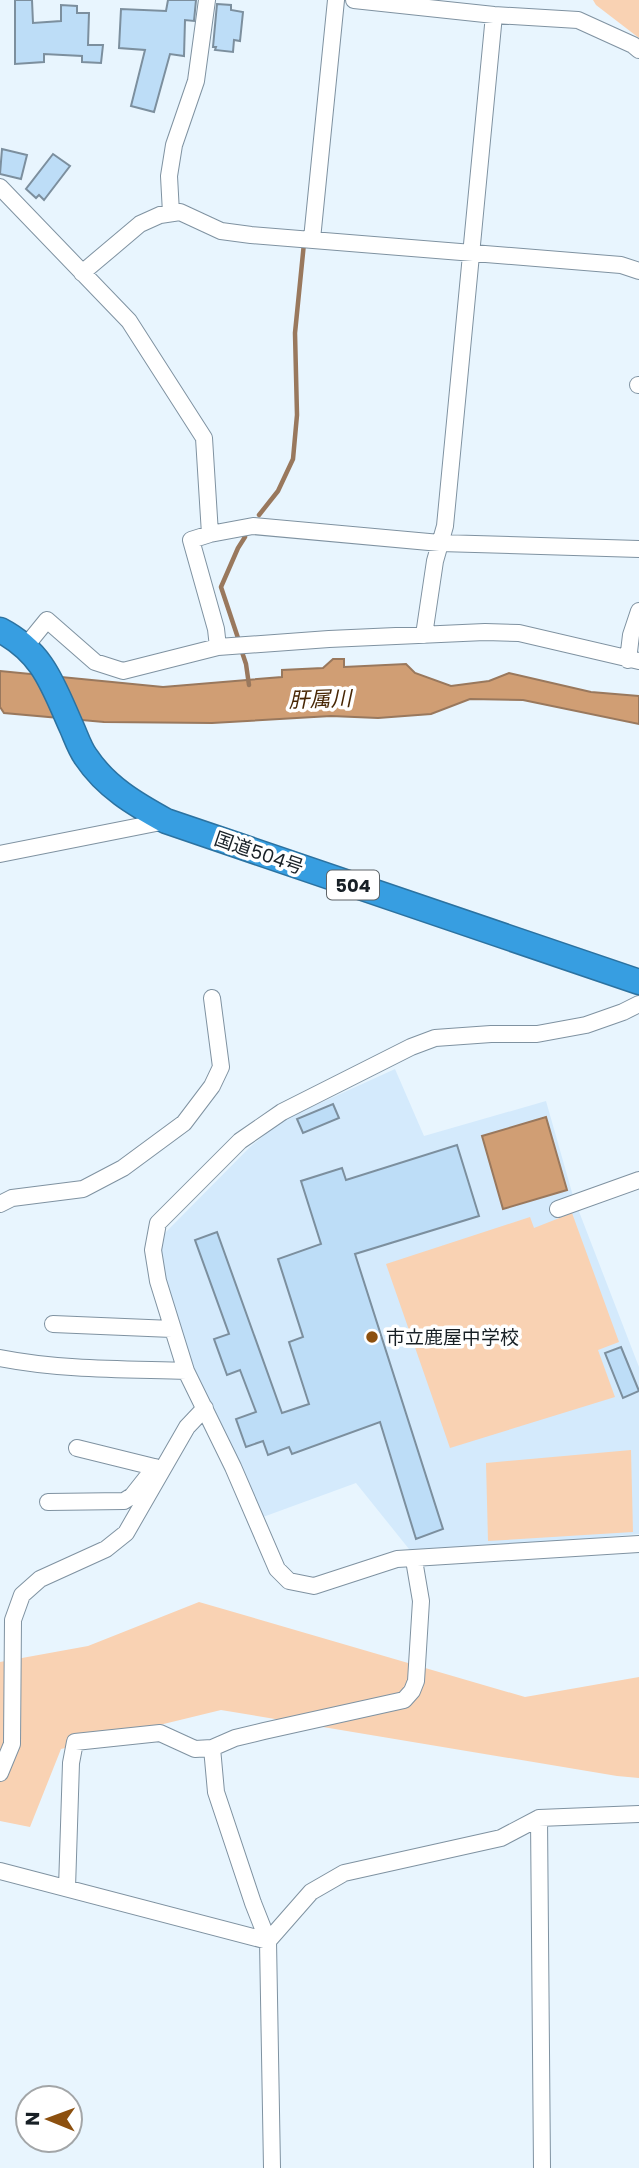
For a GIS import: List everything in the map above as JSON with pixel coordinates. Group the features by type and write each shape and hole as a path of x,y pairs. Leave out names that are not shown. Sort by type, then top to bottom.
{"highway":[{"name":"国道504号","path":"0,630 44,666 85,756 107,782 123,796 166,821 639,982"}],"street":[{"path":"171,213 169,176 174,145 196,81 207,0"},
{"path":"312,239 336,0"},
{"path":"354,0 494,15 578,20 639,50"},
{"path":"424,635 445,526 494,15"},
{"path":"0,187 129,321 204,438 210,534"},
{"path":"82,273 140,224 160,215 180,212 221,231 251,235 621,265 639,271"},
{"path":"218,647 216,629 191,540 210,534 253,526 440,543 639,550"},
{"path":"24,648 47,620 95,662 123,671 218,647 328,639 519,633 634,661 631,635 639,611"},
{"path":"0,854 166,821"},
{"path":"0,1204 12,1198 83,1189 123,1168 184,1123 212,1086 221,1068 212,998"},
{"path":"639,1004 623,1013 586,1025 537,1034 435,1038 411,1047 311,1097 282,1112 240,1141 158,1223 153,1250 158,1280 186,1371 233,1467 277,1569 289,1581 314,1586 397,1559 639,1544"},
{"path":"558,1209 639,1180"},
{"path":"53,1324 172,1329"},
{"path":"0,1358 28,1364 186,1371"},
{"path":"48,1502 124,1501 132,1496 159,1466 187,1426 205,1408"},
{"path":"77,1448 159,1466"},
{"path":"0,1773 12,1744 13,1620 22,1595 40,1579 106,1549 127,1533 159,1466"},
{"path":"68,1888 71,1763 75,1742 160,1733 195,1749 212,1748 235,1738 404,1700 416,1681 421,1601 414,1560"},
{"path":"212,1748 216,1792 268,1941 272,2168"},
{"path":"268,1941 311,1892 344,1873 501,1838 539,1818 639,1814"},
{"path":"539,1818 542,2168"},
{"path":"0,1871 268,1941"}],"shaded area":[{"path":"593,0 639,0 639,38 596,5"},
{"path":"395,1069 424,1136 546,1101 573,1196 639,1367 639,1534 413,1554 356,1483 263,1517 191,1365 162,1269 162,1236 250,1147 281,1121"},
{"path":"572,1213 619,1342 598,1350 615,1397 450,1448 386,1264 530,1217 534,1228"},
{"path":"631,1450 633,1532 488,1541 486,1463"},
{"path":"199,1602 525,1697 639,1677 639,1778 221,1710 61,1749 30,1827 0,1821 0,1662 88,1646"}],"water":[{"name":"肝属川","path":"333,659 344,659 344,667 406,664 415,673 451,686 489,681 509,673 591,692 639,696 639,724 523,700 470,699 431,714 378,718 331,716 212,723 104,722 4,713 0,707 0,671 163,687 282,677 282,670 323,668"},
{"path":"546,1117 567,1190 503,1209 482,1136"}],"building":[{"path":"15,0 32,0 33,23 61,21 61,5 77,6 77,13 89,13 88,45 103,45 101,63 82,62 82,56 44,54 44,62 15,64"},
{"path":"168,0 196,0 194,21 185,20 184,56 170,54 154,112 131,106 145,50 119,48 121,9 166,11"},
{"path":"217,4 231,5 231,10 243,12 240,41 234,40 233,52 215,50 216,47 213,47"},
{"path":"2,149 27,155 21,179 0,174"},
{"path":"53,154 70,166 44,200 39,195 36,198 26,189"},
{"path":"333,1104 339,1118 303,1133 297,1119"},
{"path":"457,1145 479,1216 355,1254 443,1529 416,1539 380,1422 292,1454 289,1447 268,1455 263,1441 246,1447 236,1419 256,1412 240,1370 227,1375 214,1339 229,1334 195,1240 217,1232 282,1413 309,1404 289,1342 303,1337 278,1259 321,1244 301,1181 342,1168 346,1180"},
{"path":"621,1347 639,1391 623,1398 605,1353"}],"waterway":[{"path":"259,515 278,491 293,459 297,415 295,333 304,243"},
{"path":"239,641 221,587 245,537"},
{"path":"241,649 249,685"}],"place":[{"name":"市立鹿屋中学校","path":"372,1337"}]}
